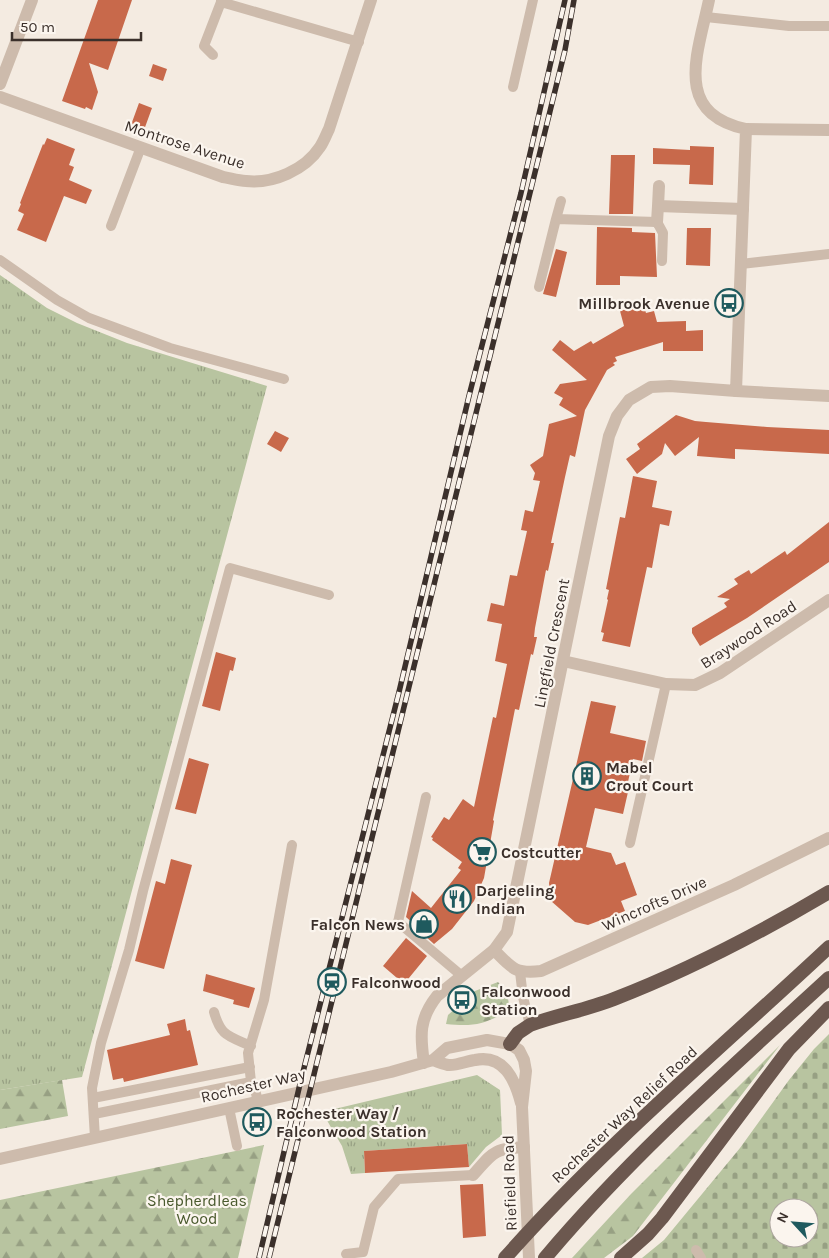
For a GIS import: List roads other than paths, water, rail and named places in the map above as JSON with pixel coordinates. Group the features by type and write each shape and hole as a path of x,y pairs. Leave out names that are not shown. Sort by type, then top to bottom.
{"highway":[{"path":"510,1044 518,1033 530,1025 614,999 700,961 762,930 829,892"},
{"name":"Rochester Way Relief Road","path":"505,1258 610,1149 829,947"},
{"path":"545,1258 590,1207 658,1137 829,978"},
{"path":"621,1258 657,1224 789,1048 829,1008"}],"street":[{"path":"0,84 32,0"},
{"name":"Montrose Avenue","path":"0,96 230,178 245,181 265,181 280,177 303,163 320,146 329,129 372,0"},
{"path":"710,0 695,74 696,88 700,100 707,110 718,119 746,129 829,130"},
{"path":"736,391 746,129"},
{"path":"658,222 660,186"},
{"path":"658,206 743,209"},
{"name":"Lingfield Crescent","path":"428,1061 420,1037 425,1015 437,996 494,950 507,932 609,436 617,416 629,400 651,387 670,386 829,396"},
{"name":"Braywood Road","path":"564,661 666,684 695,685 707,680 758,648 829,600"},
{"name":"Wincrofts Drive","path":"520,972 541,971 734,885 829,838"},
{"path":"494,950 510,966 520,972"},
{"name":"Rochester Way","path":"0,1159 382,1074 428,1061 447,1048 455,1046 487,1040 510,1044"},
{"name":"Riefield Road","path":"510,1044 522,1054 526,1070 522,1107 528,1258"},
{"name":"Riefield Road","path":"428,1061 450,1065 478,1059 494,1061 502,1065 509,1072 522,1107"},
{"path":"473,1175 493,1153 504,1148 524,1147"}],"lane":[{"path":"513,86 533,0"},
{"path":"213,55 204,46 221,1 359,42"},
{"path":"706,17 789,26 829,26"},
{"path":"111,226 141,147"},
{"path":"539,288 561,201"},
{"path":"556,219 658,222 663,233 662,261"},
{"path":"741,264 829,254"},
{"path":"0,260 57,300 89,318 170,348 284,379"},
{"path":"95,1138 92,1088 101,1043 129,950 142,891 230,568 329,594"},
{"path":"630,843 666,684"},
{"path":"426,796 398,922 462,976"},
{"path":"264,1100 250,1082 248,1053 264,1000 292,845"},
{"path":"520,972 523,997 530,1025"},
{"path":"214,1012 217,1024 225,1034 251,1046"},
{"path":"92,1098 250,1067"},
{"path":"94,1114 250,1082"},
{"path":"229,1108 237,1146"},
{"path":"346,1254 364,1252 374,1208 398,1179 473,1175"}],"railway":[{"path":"259,1258 300,1084 399,692 469,396 521,193 565,0"},
{"path":"269,1258 565,50 574,0"}],"place":[{"name":"Millbrook Avenue","path":"729,303"},
{"name":"Mabel Crout Court","path":"587,776"},
{"name":"Costcutter","path":"482,852"},
{"name":"Darjeeling Indian","path":"457,899"},
{"name":"Falcon News","path":"424,924"},
{"name":"Falconwood","path":"332,982"},
{"name":"Falconwood Station","path":"462,1000"},
{"name":"Rochester Way / Falconwood Station","path":"257,1122"}],"park label":[{"name":"Shepherdleas Wood","path":"197,1209"}]}
